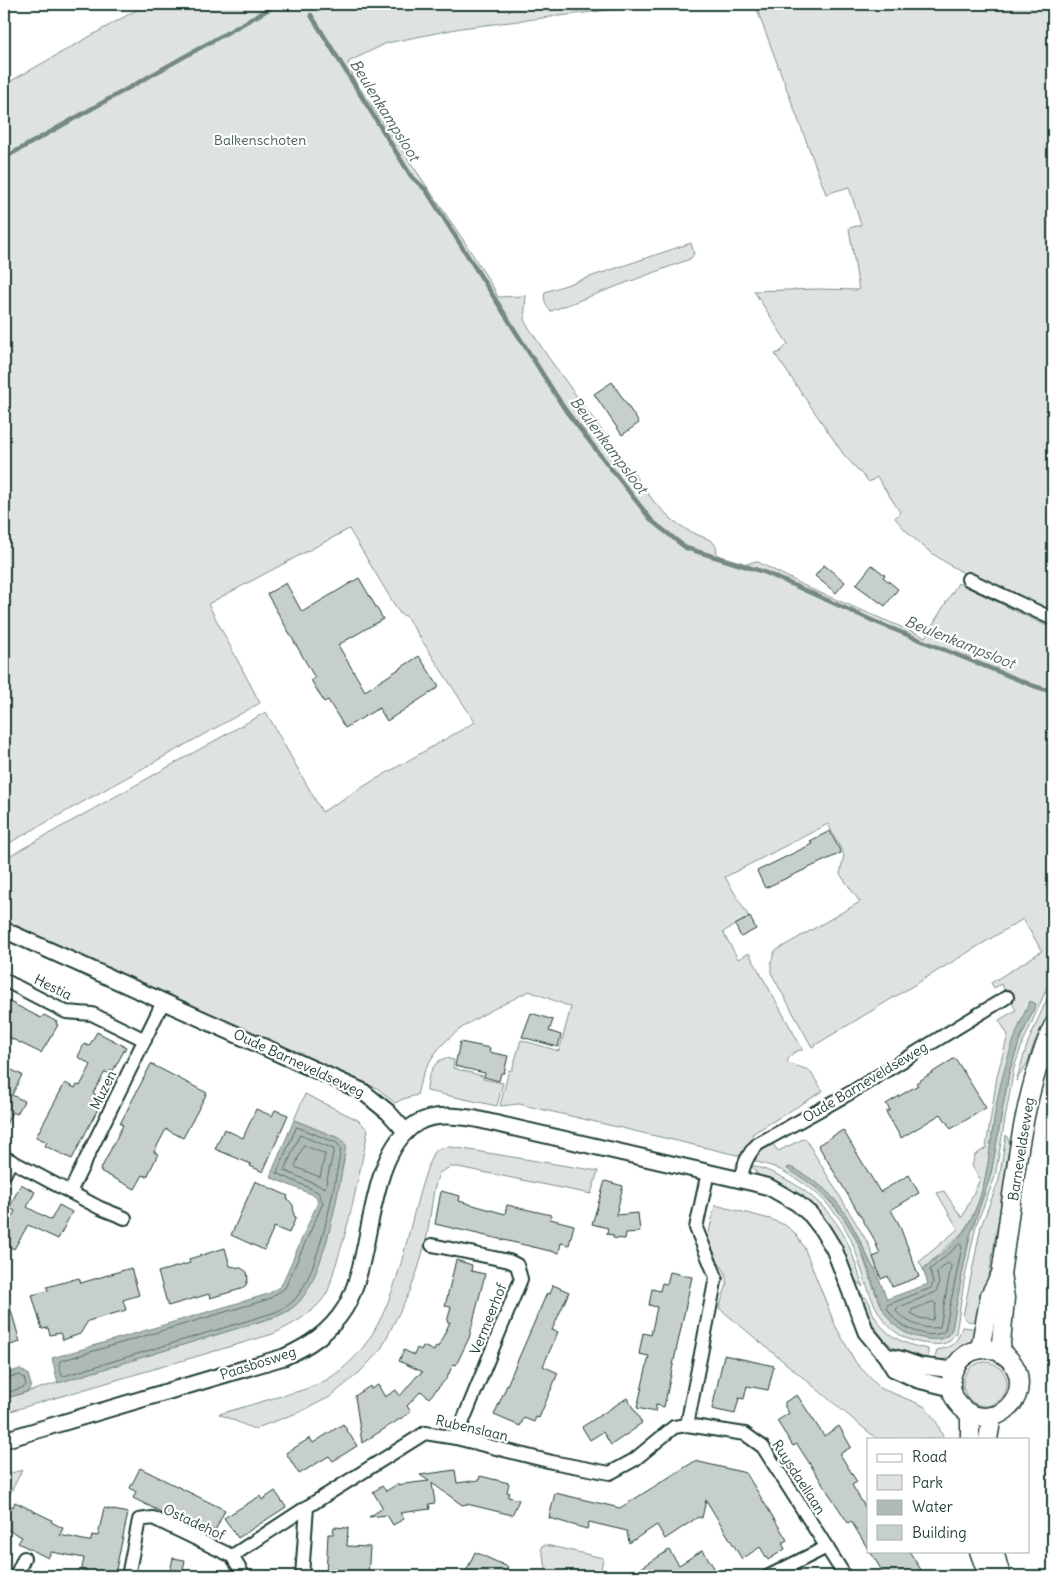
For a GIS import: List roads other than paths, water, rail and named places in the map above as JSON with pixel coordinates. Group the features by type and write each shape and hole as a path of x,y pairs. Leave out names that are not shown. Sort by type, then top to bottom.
{"main road":[{"name":"Barneveldseweg","path":"1002,1354 1001,1344 1005,1298 1001,1274 1024,1119 1030,1092 1053,1026"},
{"name":"Barneveldseweg","path":"980,1350 990,1295 1001,1274"},
{"path":"988,1349 1002,1354 1008,1358 1017,1371 1018,1386 1014,1401 1003,1412 992,1416 981,1417 970,1414 956,1402 951,1388 957,1364 967,1354 980,1350 988,1349"},
{"path":"970,1414 970,1438"},
{"path":"988,1438 992,1416"},
{"path":"979,1552 988,1576"},
{"path":"994,1552 1001,1576"}],"street":[{"path":"968,579 1053,619"},
{"name":"Oude Barneveldseweg","path":"4,930 362,1091 388,1112 406,1132"},
{"name":"Hestia","path":"4,980 66,1012 92,1014 145,1040"},
{"name":"Oude Barneveldseweg","path":"740,1180 745,1161 758,1144 850,1092 1006,997"},
{"name":"Muzen","path":"70,1192 163,1002"},
{"path":"406,1132 417,1123 437,1116 476,1118 769,1187 785,1195 811,1214 821,1228 834,1250 866,1332 894,1369 918,1380 951,1388"},
{"name":"Paasbosweg","path":"4,1440 284,1357 315,1341 345,1308 355,1287 385,1166 389,1155 406,1132"},
{"path":"4,1175 8,1159 100,1208 125,1218"},
{"path":"680,1426 716,1278 696,1228 708,1172"},
{"name":"Vermeerhof","path":"432,1245 509,1261 517,1265 522,1279 456,1438"},
{"path":"886,1356 920,1366 954,1370"},
{"name":"Rubenslaan","path":"307,1506 425,1433 456,1438 552,1462 610,1473 634,1460 680,1426"},
{"name":"Ruysdaellaan","path":"680,1426 745,1434 763,1447 845,1576"},
{"path":"302,1576 307,1506"},
{"name":"Ostadehof","path":"232,1556 307,1506"},
{"name":"Ostadehof","path":"128,1576 139,1520 153,1518 232,1556 244,1576"},
{"path":"770,1576 827,1547"},
{"path":"16,1576 24,1558"}],"water":[{"path":"1030,1001 1036,1004 1021,1037 1009,1073 991,1174 969,1238 952,1329 948,1335 940,1339 915,1337 904,1332 888,1317 877,1296 857,1242 836,1208 817,1189 787,1169 788,1167 793,1168 821,1186 840,1206 854,1228 875,1269 887,1299 928,1284 923,1269 963,1233 980,1198 1002,1079 1014,1039"},
{"path":"294,1120 341,1139 346,1145 336,1204 324,1249 309,1287 300,1301 293,1308 278,1316 58,1383 52,1358 268,1294 281,1286 318,1202 316,1196 272,1178 271,1174"},
{"path":"20,1369 28,1374 31,1385 29,1391 4,1399 4,1374"}],"waterway":[{"name":"Beulenkampsloot","path":"4,158 278,4"},
{"name":"Beulenkampsloot","path":"311,15 411,176 426,190 566,411 652,521 686,548 764,572 878,623 1053,692"}],"park label":[{"name":"Balkenschoten","path":"260,140"}]}
